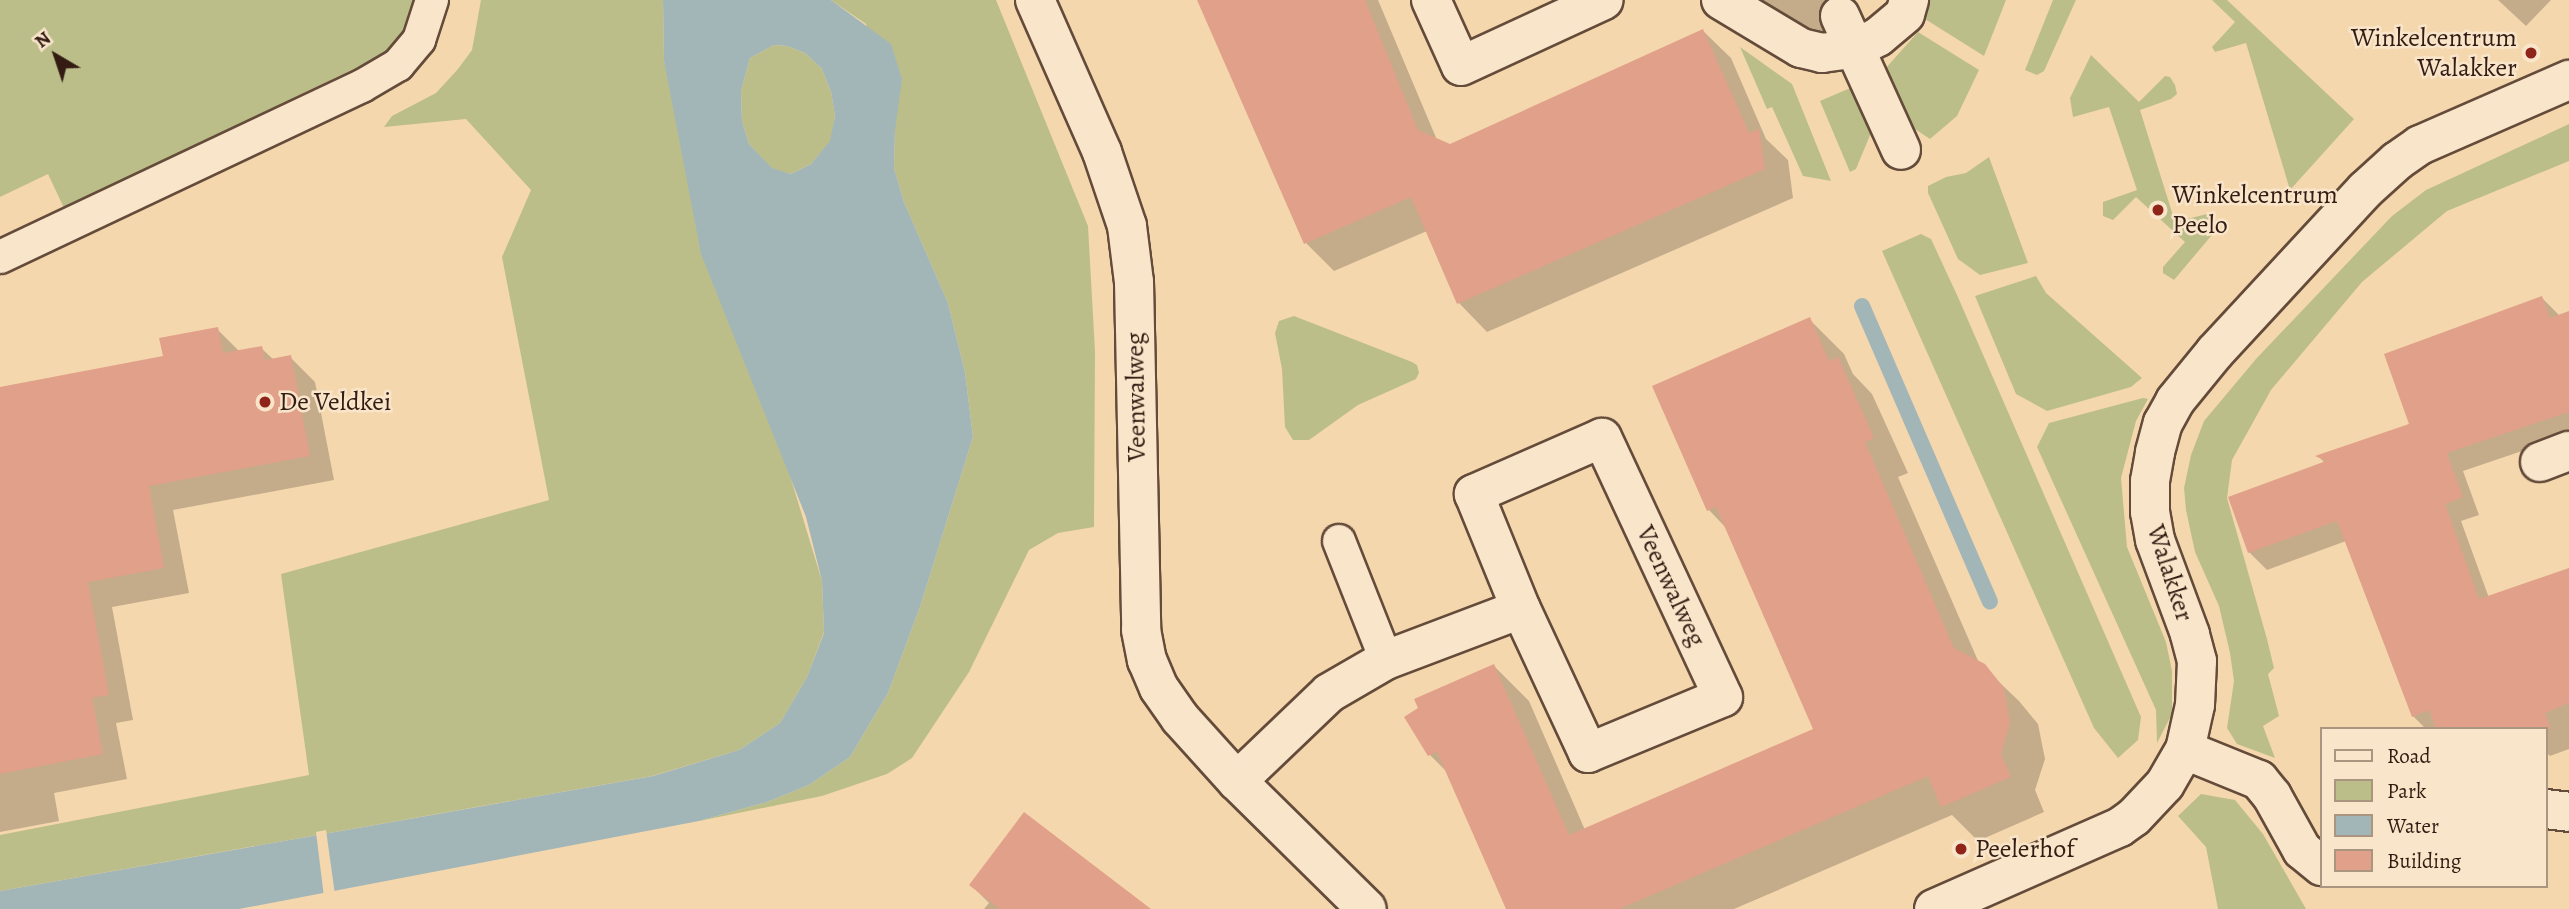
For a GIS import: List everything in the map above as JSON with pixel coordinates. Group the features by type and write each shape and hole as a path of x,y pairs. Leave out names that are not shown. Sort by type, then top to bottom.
{"street":[{"name":"Veenwalweg","path":"1035,0 1102,152 1127,226 1134,282 1141,630 1147,660 1159,688 1180,718 1237,781 1367,909"},
{"path":"1432,0 1461,66 1604,0"},
{"path":"1720,0 1801,48 1822,53 1848,32 1878,37 1905,14 1909,0"},
{"path":"1848,32 1901,150"},
{"name":"Walakker","path":"1934,909 2120,827 2140,811 2165,783 2185,750 2195,705 2197,661 2190,634 2155,540 2150,512 2154,452 2163,423 2175,401 2215,352 2365,190 2397,161 2420,145 2569,80"},
{"name":"Veenwalweg","path":"1602,438 1723,697 1588,753 1521,609 1474,494 1602,438"},
{"path":"1237,781 1329,693 1386,660 1521,609"},
{"path":"2185,750 2259,780 2272,796 2302,850 2320,864"},
{"path":"2548,809 2569,813"}],"lane":[{"path":"0,257 362,86 398,65 419,40 432,0"},
{"path":"1339,541 1386,660"}],"green space":[{"path":"0,0 416,0 407,26 389,52 64,208 48,174 0,197"},
{"path":"481,0 663,0 664,61 822,581 824,632 807,677 780,723 739,750 652,776 0,891 0,835 309,775 281,574 549,500 502,257 531,190 466,119 384,127 392,116 436,93 458,69 472,50"},
{"path":"831,0 996,0 1088,226 1095,351 1094,527 1058,533 1029,550 969,672 912,758 887,774 822,796 699,821 767,802 809,785 850,757 888,693 920,607 973,437 965,372 948,303 904,202 894,168 895,131 866,24"},
{"path":"1929,0 2006,0 1984,56 1925,19"},
{"path":"2053,0 2076,0 2044,71 2037,75 2025,70"},
{"path":"2212,0 2227,0 2354,119 2290,190 2246,43 2215,52 2212,47 2235,22"},
{"path":"1918,32 1979,70 1957,116 1930,139 1906,123 1885,69"},
{"path":"774,45 787,46 805,53 822,69 831,92 835,116 831,141 811,164 791,174 772,169 749,144 742,121 741,91 750,58"},
{"path":"1740,47 1792,84 1831,181 1803,176 1772,107 1767,109"},
{"path":"2091,55 2139,102 2165,76 2170,77 2175,85 2177,94 2171,99 2140,110 2175,222 2211,213 2217,229 2174,280 2163,273 2163,267 2185,242 2136,197 2113,220 2103,216 2103,202 2137,190 2109,107 2073,117 2070,98"},
{"path":"1855,86 1873,128 1856,169 1850,172 1820,101"},
{"path":"2569,124 2569,161 2447,211 2362,282 2271,390 2232,460 2227,498 2274,668 2268,674 2279,716 2263,726 2275,758 2237,744 2227,728 2234,681 2230,653 2219,606 2195,552 2186,510 2184,488 2191,455 2204,421 2256,359 2392,216 2426,190"},
{"path":"1989,157 2028,263 1980,275 1958,259 1928,193 1928,186 1946,177 1966,173"},
{"path":"1921,234 1931,239 1957,295 2141,717 2138,740 2118,758 2094,728 1882,251"},
{"path":"2036,276 2046,293 2142,378 2131,387 2047,411 2016,394 1975,296"},
{"path":"1294,316 1412,362 1417,365 1419,373 1416,379 1358,405 1309,440 1293,440 1285,427 1282,369 1275,333 1279,321"},
{"path":"2143,398 2148,399 2136,421 2121,478 2127,547 2166,642 2172,671 2172,714 2157,743 2156,710 2037,447 2049,423"},
{"path":"2201,794 2235,800 2263,834 2306,909 2218,909 2206,847 2178,816"}],"water":[{"path":"663,0 831,0 891,44 902,79 895,131 894,168 904,202 948,303 965,372 973,437 920,607 888,693 850,757 809,785 767,802 699,821 239,909 0,909 0,891 653,776 739,750 780,723 807,677 824,633 822,581 806,517 701,254 664,61","holes":["774,45 787,46 805,53 822,69 831,92 835,116 830,141 811,164 791,174 772,168 749,144 742,121 741,91 750,58"]}],"pier":[{"path":"326,830 335,895 324,897 316,832"}],"building":[{"path":"1197,0 1365,0 1418,130 1450,144 1703,29 1749,133 1759,129 1765,169 1457,304 1411,197 1304,244"},
{"path":"2542,296 2550,318 2569,311 2569,412 2447,453 2463,497 2445,504 2479,599 2569,568 2569,703 2545,713 2551,729 2435,727 2429,710 2412,717 2337,521 2248,553 2228,497 2326,461 2315,456 2409,424 2384,354"},
{"path":"1810,317 1829,361 1838,357 1874,438 1865,442 1954,648 1985,664 2004,688 2010,723 2001,754 2011,777 1941,807 1928,776 1619,909 1506,909 1437,752 1428,756 1404,717 1418,708 1414,699 1494,664 1569,835 1813,729 1716,507 1707,511 1652,386"},
{"path":"218,327 223,353 262,346 265,360 291,355 310,456 149,486 164,568 88,582 109,695 92,698 103,754 0,774 0,387 163,356 159,338"},
{"path":"1024,812 1151,909 1000,909 969,885"}],"waterway":[{"path":"1862,306 1990,602"}],"place":[{"name":"Winkelcentrum Walakker","path":"2531,53"},
{"name":"Winkelcentrum Peelo","path":"2158,210"},
{"name":"De Veldkei","path":"265,402"},
{"name":"Peelerhof","path":"1961,849"}]}
